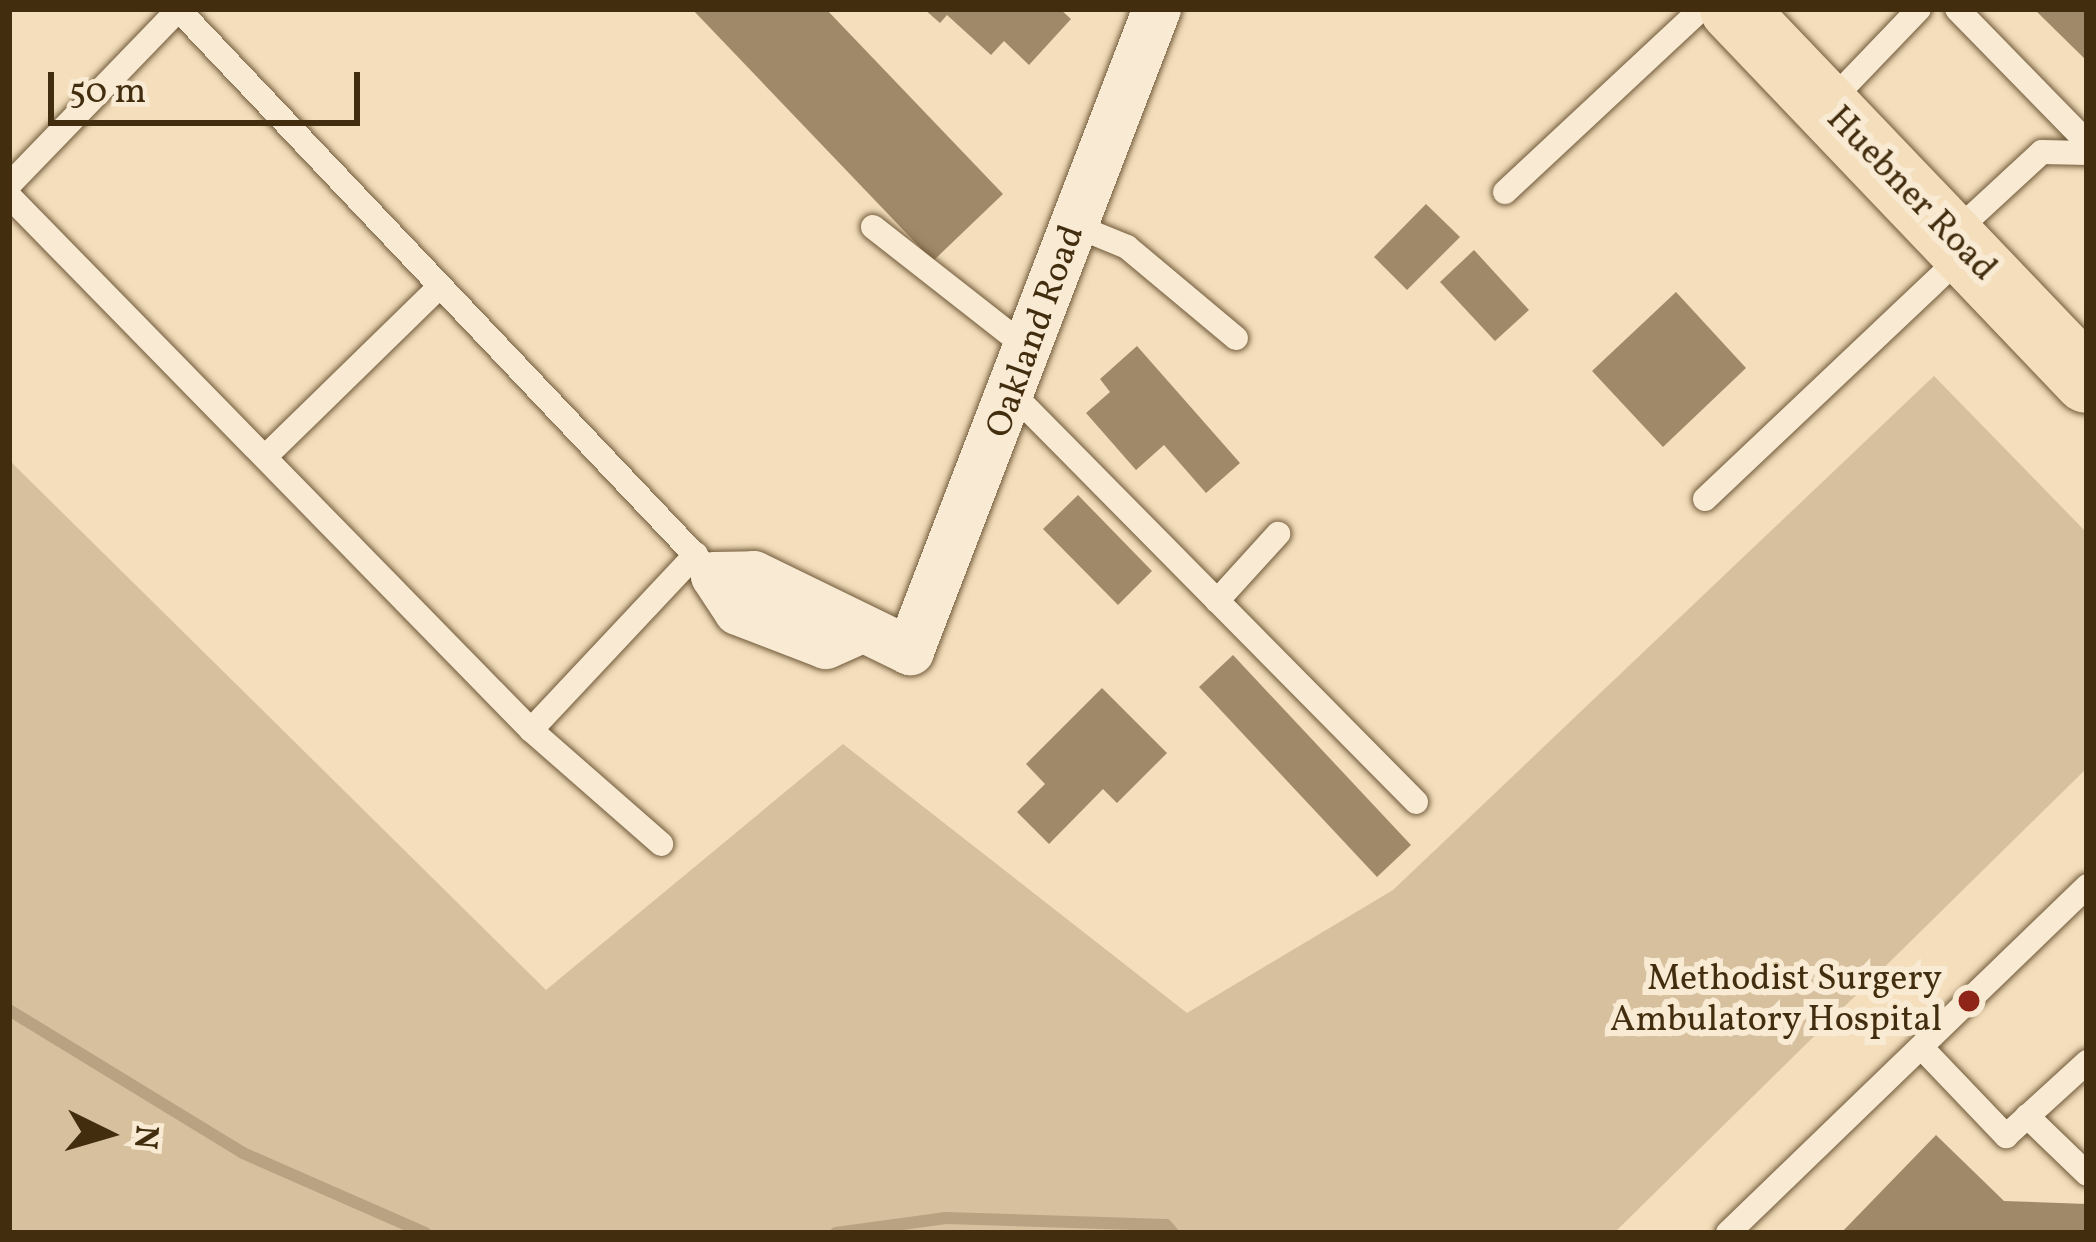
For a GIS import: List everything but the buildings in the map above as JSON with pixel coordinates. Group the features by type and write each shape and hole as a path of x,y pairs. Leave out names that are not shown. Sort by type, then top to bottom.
{"main road":[{"name":"Huebner Road","path":"1733,9 1957,245 2080,357"}],"street":[{"name":"Oakland Road","path":"705,565 738,611 826,645 856,631 910,651 1014,395 1156,9"}],"lane":[{"path":"9,185 178,9 705,565 531,730"},
{"path":"1505,192 1701,9"},
{"path":"1826,106 1919,9"},
{"path":"1957,9 2087,142"},
{"path":"1705,499 1957,245 2042,152 2087,153"},
{"path":"9,196 531,730 662,844"},
{"path":"1076,226 1127,247 1236,338"},
{"path":"873,227 1030,350"},
{"path":"265,457 439,287"},
{"path":"1014,395 1416,802"},
{"path":"1217,601 1278,534"},
{"path":"1728,1233 2087,886"},
{"path":"1922,1048 2006,1136 2087,1062"},
{"path":"2027,1116 2087,1174"}],"shaded area":[{"path":"1934,376 2087,533 2087,768 1614,1233 9,1233 9,460 546,990 843,744 1187,1013 1393,890"}],"waterway":[{"path":"9,1010 243,1153 425,1233"},
{"path":"836,1233 946,1218 1166,1225 1173,1233"}],"place":[{"name":"Methodist Surgery Ambulatory Hospital","path":"1969,1001"}]}
